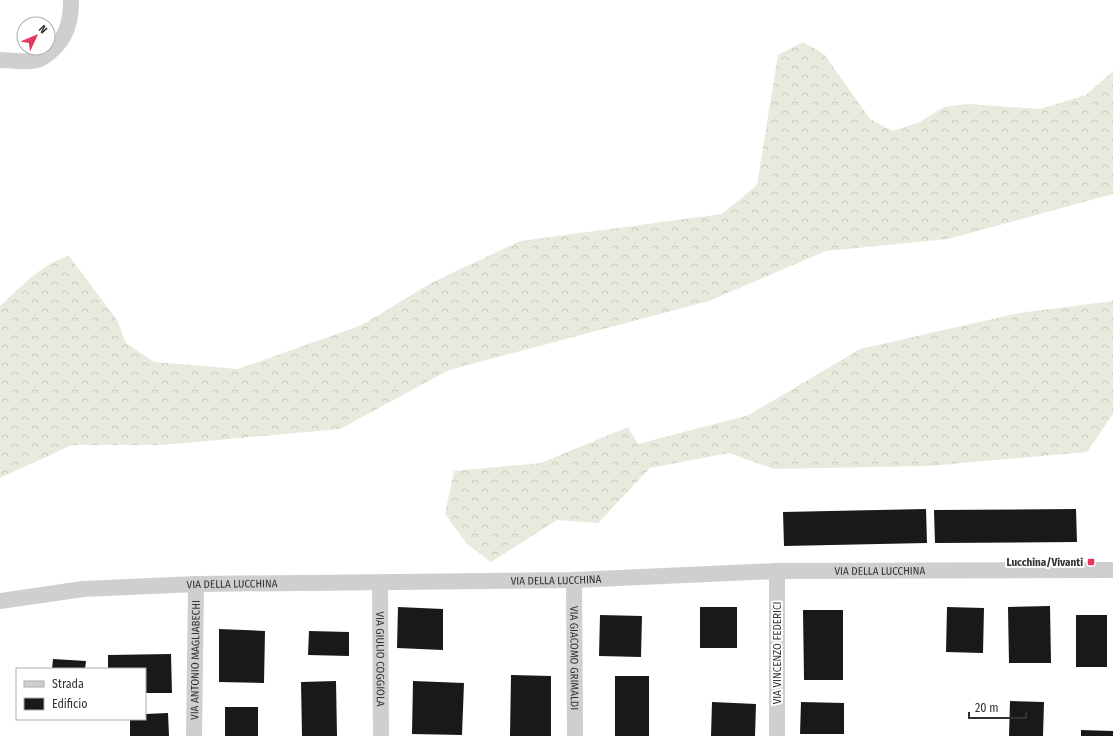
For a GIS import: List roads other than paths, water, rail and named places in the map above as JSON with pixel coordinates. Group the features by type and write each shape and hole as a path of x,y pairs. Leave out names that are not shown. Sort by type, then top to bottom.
{"street":[{"path":"0,60 37,60 56,47 61,41 69,24 71,0"},
{"name":"VIA DELLA LUCCHINA","path":"0,601 83,589 196,584 574,580 777,571 1113,570"},
{"name":"VIA VINCENZO FEDERICI","path":"777,571 777,736"},
{"name":"VIA GIACOMO GRIMALDI","path":"574,580 575,736"},
{"name":"VIA GIULIO COGGIOLA","path":"380,583 381,736"},
{"name":"VIA ANTONIO MAGLIABECHI","path":"194,736 196,584"}],"place":[{"name":"Lucchina/Vivanti","path":"1091,562"}]}
